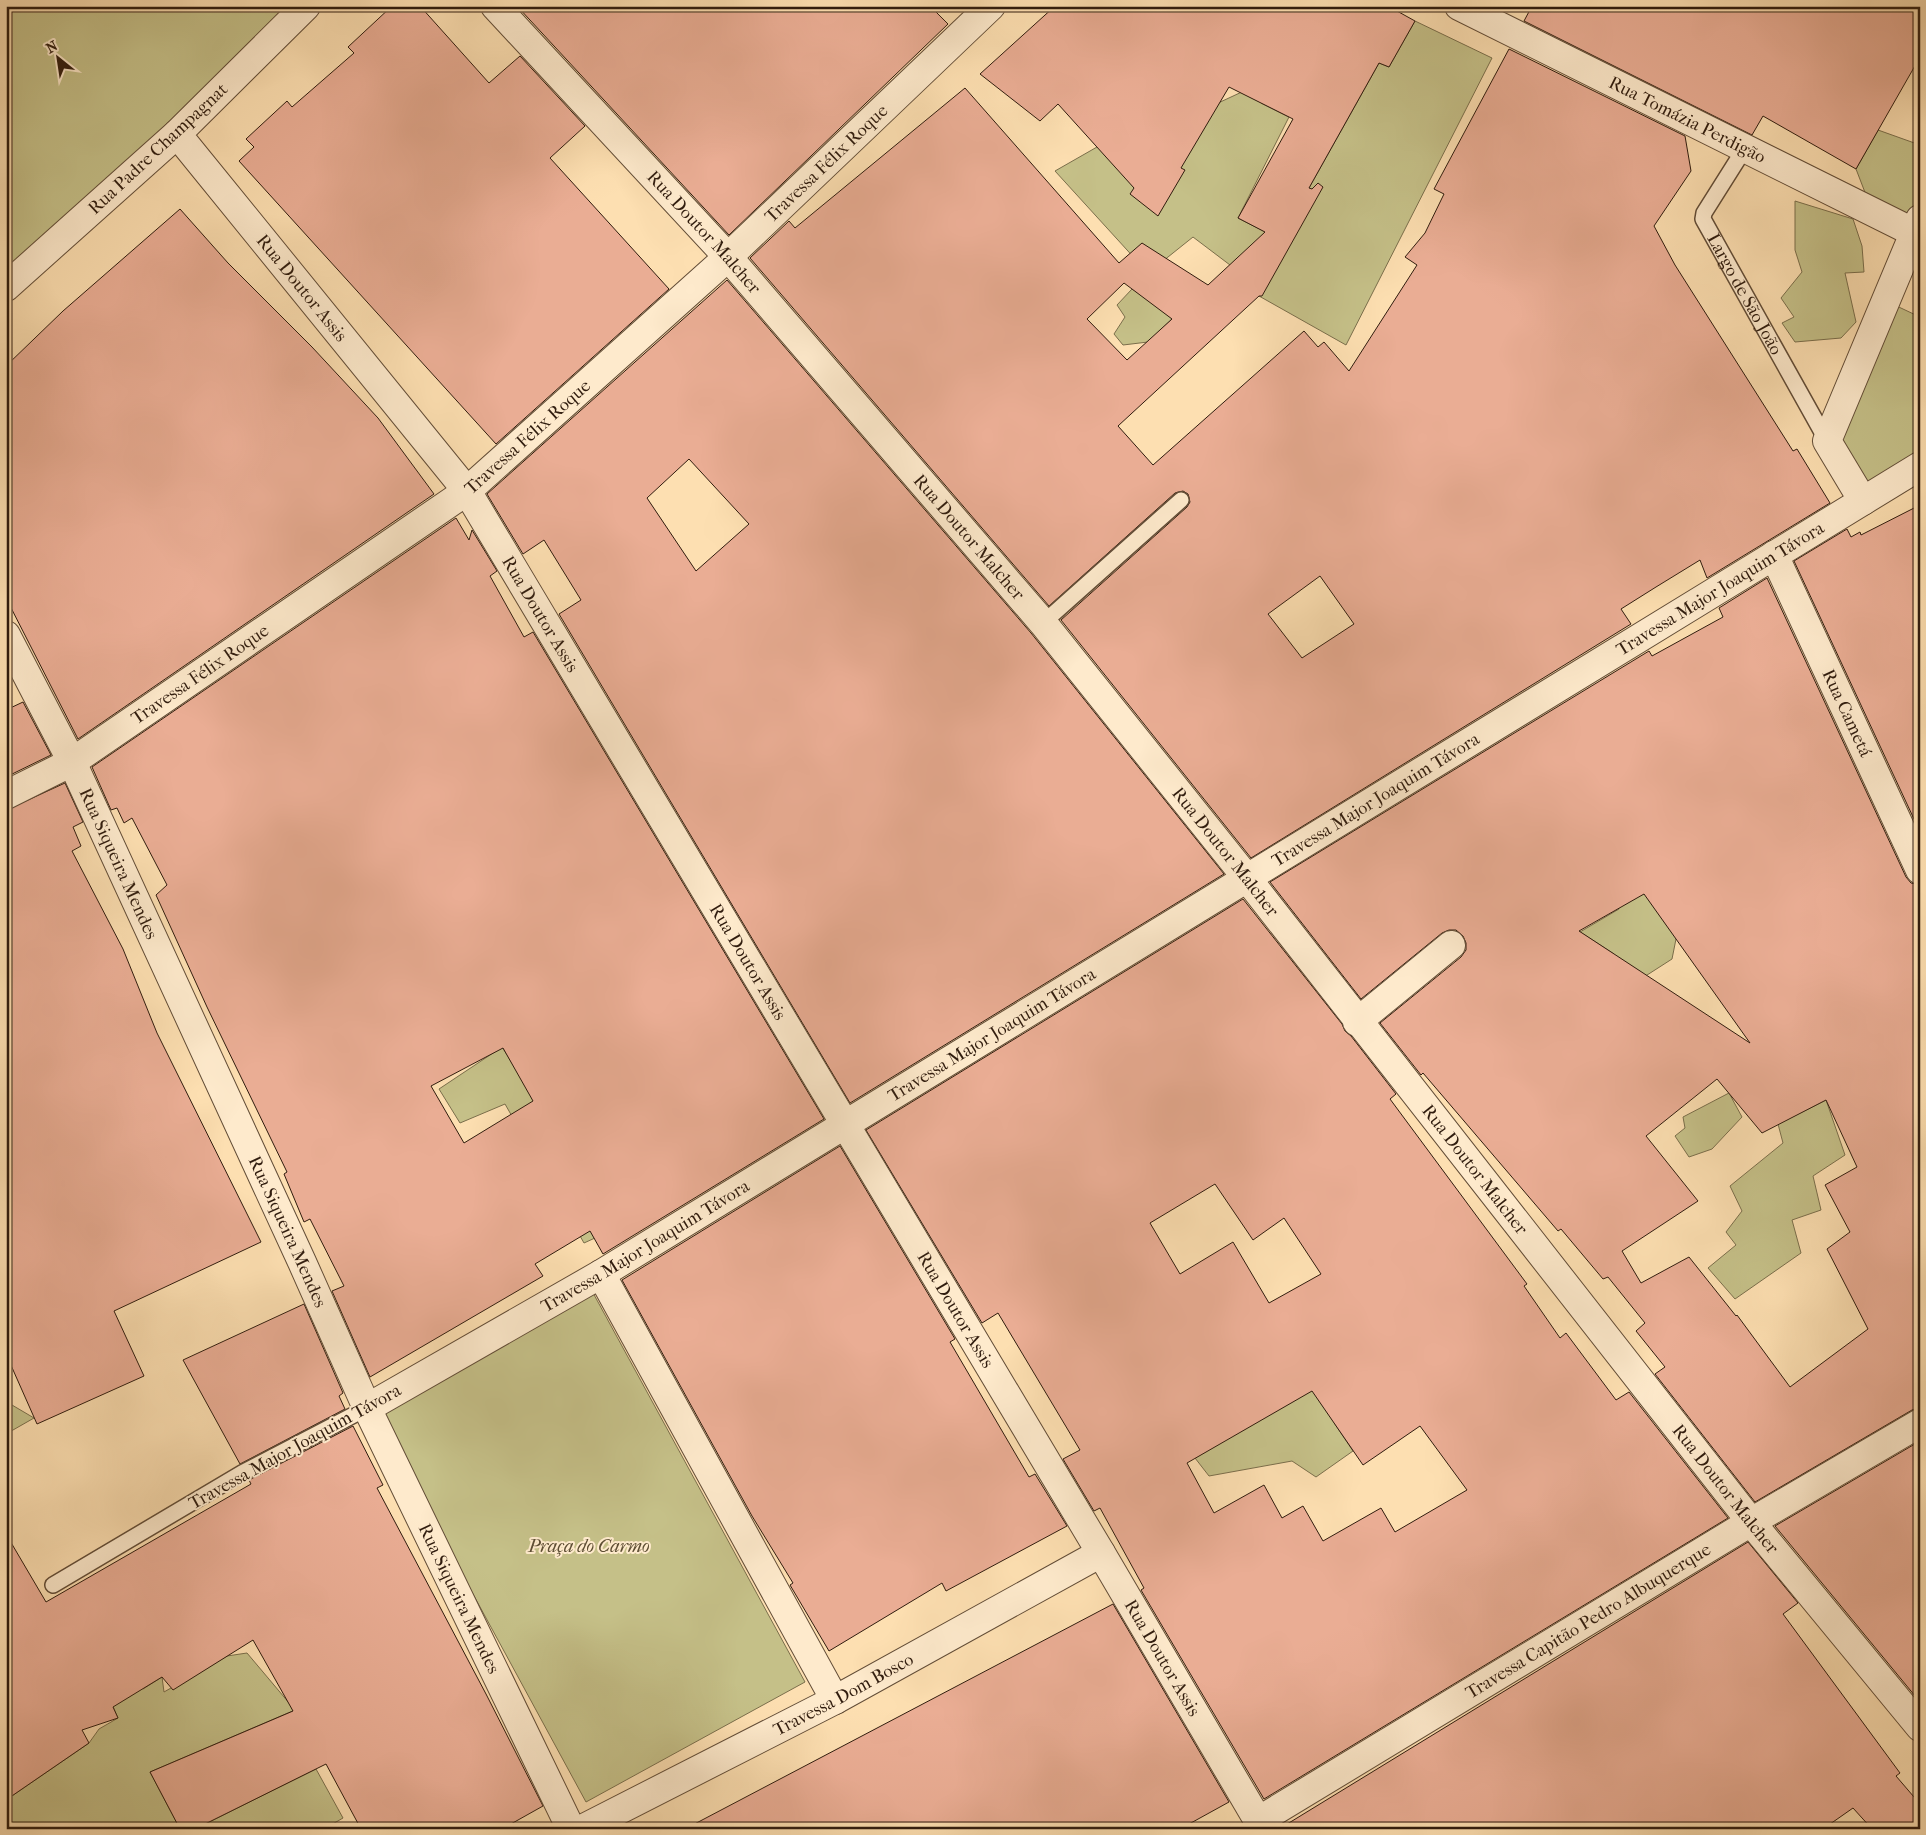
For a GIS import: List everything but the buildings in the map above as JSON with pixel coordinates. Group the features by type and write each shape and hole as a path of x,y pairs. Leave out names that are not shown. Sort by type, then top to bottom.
{"street":[{"name":"Rua Padre Champagnat","path":"6,287 177,134 306,6"},
{"name":"Rua Doutor Malcher","path":"496,6 728,257 1043,623 1246,877 1357,1022 1751,1522 1920,1727"},
{"name":"Travessa Félix Roque","path":"6,795 72,762 467,491 728,257 991,6"},
{"name":"Rua Tomázia Perdigão","path":"1459,6 1745,148 1917,226"},
{"name":"Rua Doutor Assis","path":"177,134 467,491 1101,1553 1260,1825"},
{"path":"1827,441 1917,226"},
{"name":"Largo de São João","path":"1827,441 1863,501"},
{"name":"Travessa Major Joaquim Távora","path":"367,1408 601,1274 1246,877 1920,466"},
{"name":"Rua Cametá","path":"1774,555 1920,870"},
{"name":"Rua Siqueira Mendes","path":"6,635 72,762 302,1262 367,1408 571,1829"},
{"path":"1357,1022 1451,945"},
{"path":"601,1274 836,1700"},
{"name":"Travessa Capitão Pedro Albuquerque","path":"1260,1825 1751,1522 1920,1423"},
{"name":"Travessa Dom Bosco","path":"582,1829 836,1700 1101,1553"}],"lane":[{"name":"Largo de São João","path":"1745,148 1704,213 1704,219 1827,441"},
{"path":"1043,623 1181,500"},
{"name":"Travessa Major Joaquim Távora","path":"53,1585 242,1473 367,1408"}],"green space":[{"path":"6,6 316,6 6,277"},
{"path":"1415,21 1492,58 1346,345 1259,296 1230,265 1193,237 1148,273 1055,171 1097,147 1216,104 1274,77 1261,103 1289,117 1238,218 1269,234 1319,193 1309,188 1379,63 1389,67"},
{"path":"1878,130 1920,145 1920,196 1909,219 1866,195 1856,169"},
{"path":"1795,201 1853,219 1862,246 1864,272 1845,273 1856,322 1841,338 1795,342 1782,323 1794,317 1781,298 1802,272 1795,250"},
{"path":"1132,289 1176,315 1148,342 1123,345 1114,334 1125,317 1117,305"},
{"path":"1886,301 1920,317 1920,466 1863,501 1826,435"},
{"path":"1637,875 1678,929 1672,959 1616,995 1570,988 1614,954 1580,932 1619,909 1609,887"},
{"path":"502,1047 617,1228 584,1243 505,1104 460,1123 439,1089"},
{"path":"1729,1093 1742,1117 1712,1149 1689,1157 1675,1136 1685,1128 1683,1117"},
{"path":"1826,1100 1845,1155 1813,1176 1821,1210 1792,1220 1801,1253 1735,1299 1708,1268 1736,1245 1726,1232 1742,1211 1730,1186 1783,1143 1778,1124"},
{"name":"Praça do Carmo","path":"592,1291 805,1682 586,1802 373,1410"},
{"path":"1331,1381 1347,1415 1335,1424 1353,1451 1316,1477 1292,1461 1209,1476 1195,1458 1304,1392"},
{"path":"12,1405 34,1418 6,1434 6,1407"},
{"path":"247,1653 295,1710 150,1772 180,1829 6,1829 6,1800 89,1743 99,1729 118,1718 102,1681 129,1676 143,1689 162,1677 164,1692 227,1656"},
{"path":"316,1769 343,1818 324,1829 195,1829"}]}
